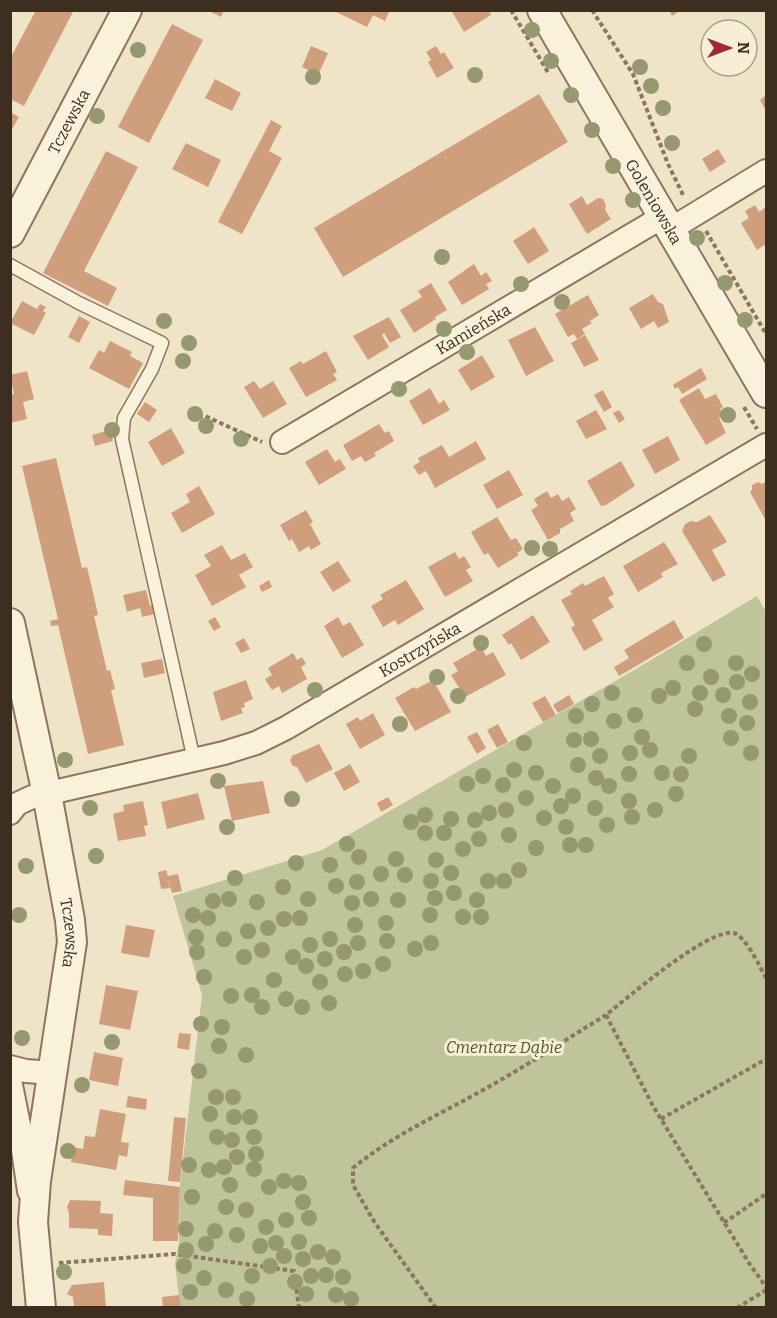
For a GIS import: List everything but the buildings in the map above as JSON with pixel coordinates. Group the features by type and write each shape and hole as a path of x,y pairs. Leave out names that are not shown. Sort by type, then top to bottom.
{"street":[{"name":"Tczewska","path":"10,233 127,10"},
{"name":"Goleniowska","path":"542,10 766,393"},
{"name":"Kamieńska","path":"282,442 667,222 695,214 766,171"},
{"name":"Kostrzyńska","path":"47,794 194,760 256,743 286,728 766,445"},
{"name":"Tczewska","path":"10,623 47,794 72,942 36,1181 33,1222"},
{"path":"10,813 17,804 32,797 47,794"},
{"path":"10,1067 53,1073"},
{"name":"Tczewska","path":"10,1080 20,1130 33,1222 41,1308"}],"lane":[{"path":"10,265 79,303 162,343 152,369 124,418 122,438 194,760"}],"path":[{"path":"592,10 633,74 680,189 766,334"},
{"path":"191,419 205,417 219,421 258,441 271,444 282,442"},
{"path":"436,1308 375,1223 353,1185 353,1167 383,1145 484,1090 606,1016 665,968 718,934 735,933 743,938 766,978"},
{"path":"606,1016 661,1119 766,1289 738,1308"},
{"path":"661,1119 766,1059"},
{"path":"724,1222 766,1194"},
{"path":"37,1264 175,1254 294,1271 299,1308"}],"green space":[{"name":"Cmentarz Dąbie","path":"757,596 766,612 766,1307 180,1307 175,1263 179,1244 180,1185 202,995 173,896 322,850 636,669"}]}
